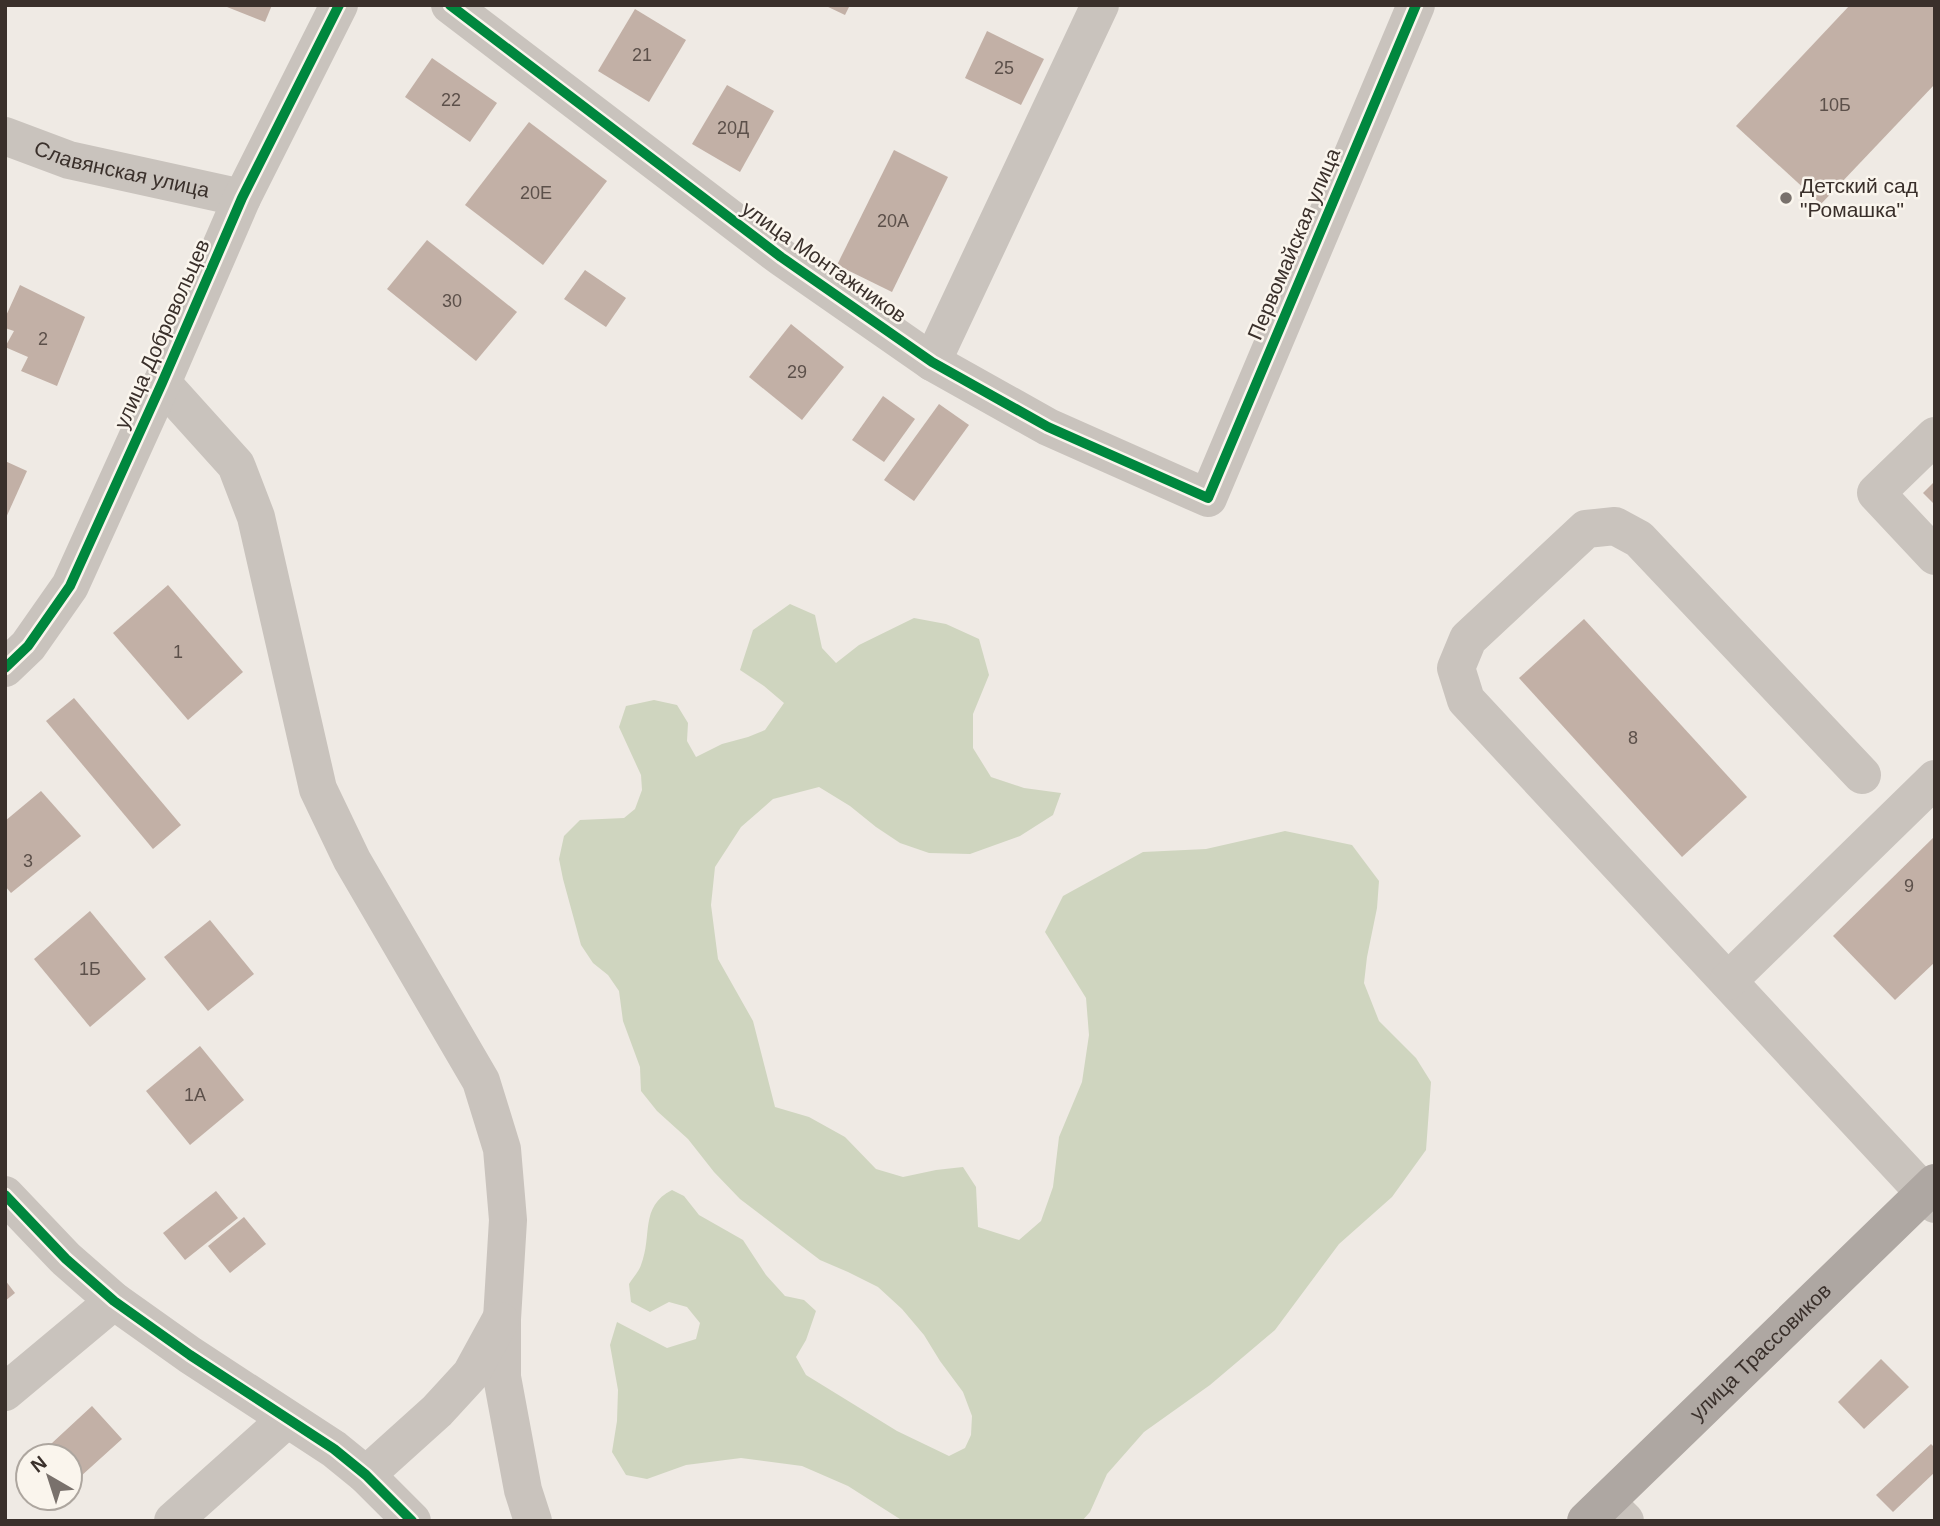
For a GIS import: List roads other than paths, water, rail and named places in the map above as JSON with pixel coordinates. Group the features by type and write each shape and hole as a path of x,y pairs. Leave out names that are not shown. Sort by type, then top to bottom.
{"main road":[{"name":"улица Трассовиков","path":"1606,1514 1931,1193"}],"street":[{"name":"улица Добровольцев","path":"5,668 28,646 70,586 242,198 340,5"},
{"name":"улица Монтажников","path":"450,5 781,257 932,362 1048,427 1208,498"},
{"path":"932,362 1100,5"},
{"name":"Первомайская улица","path":"1208,498 1416,5"},
{"name":"Славянская улица","path":"5,136 69,160 242,198"},
{"path":"162,383 236,465 256,517 318,789 352,860 481,1082 502,1149 508,1220 502,1319 502,1377 523,1490 533,1521"},
{"path":"1935,436 1877,493 1935,556"},
{"path":"1862,775 1639,539 1615,526 1586,529 1468,639 1456,668 1466,700 1727,981 1931,1193"},
{"path":"1727,981 1935,779"},
{"path":"5,1195 66,1259 114,1301 190,1355 334,1449 366,1475 412,1521"},
{"path":"5,1392 114,1301"},
{"path":"366,1475 436,1411 471,1374 502,1319"},
{"path":"173,1521 287,1419"}],"place":[{"name":"Детский сад \"Ромашка\"","path":"1786,198"}]}
